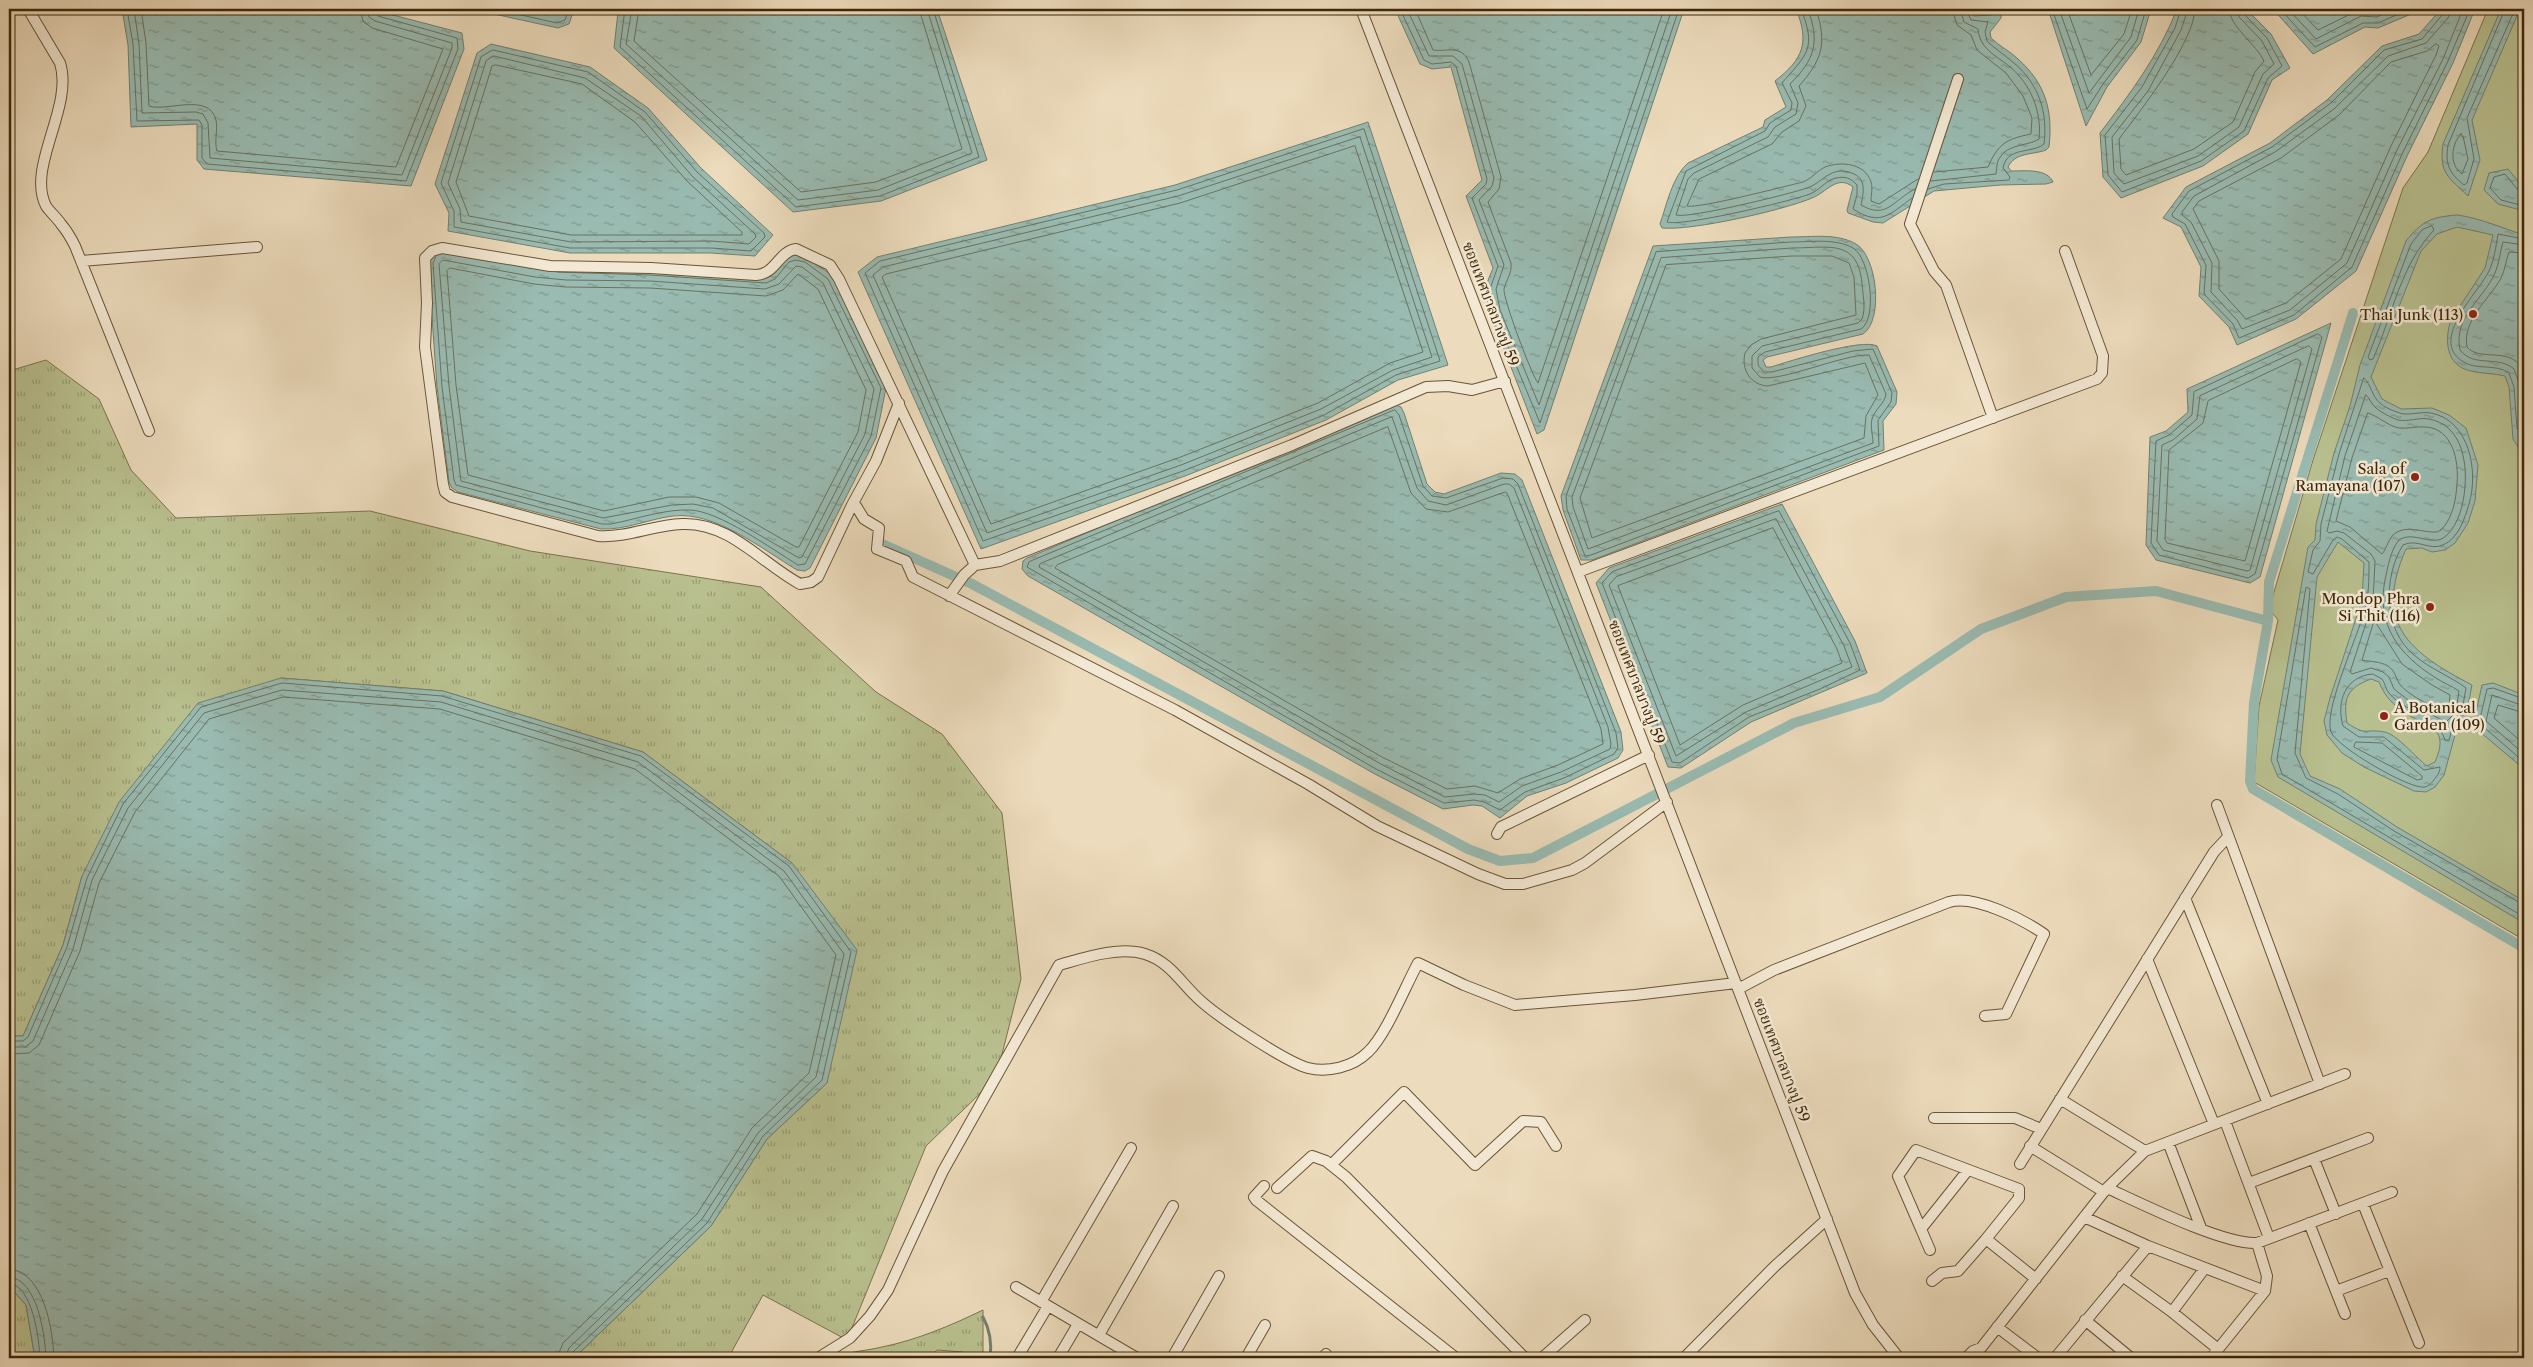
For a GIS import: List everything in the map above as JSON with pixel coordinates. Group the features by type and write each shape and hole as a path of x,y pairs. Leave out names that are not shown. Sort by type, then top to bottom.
{"street":[{"path":"28,9 49,44 62,72 62,94 45,159 42,192 46,206 70,235 82,261 149,431"},
{"name":"ซอยเทศบาลบางปู 59","path":"1361,9 1855,1293 1873,1325 1900,1358"},
{"path":"1958,80 1910,224 1934,271 1946,285 1993,418"},
{"path":"82,261 257,247"},
{"path":"898,403 874,466 852,505 818,577 810,582 800,584 732,537 711,528 694,524 679,524 617,537 598,536 452,497 445,492 443,484 426,347 427,302 425,258 432,250 442,248 567,268 650,268 756,275 768,272 786,252 796,249 834,268 975,565"},
{"path":"1578,572 2090,383 2102,373 2103,356 2065,251"},
{"path":"949,596 964,575 975,565 1000,561 1292,445 1426,387 1448,386 1472,390 1505,381"},
{"path":"852,505 859,508 864,519 879,528 877,549 906,560 914,577 1174,710 1308,784 1376,826 1478,874 1505,884 1523,884 1545,876 1572,870 1666,799"},
{"path":"1497,834 1500,827 1649,755"},
{"path":"2217,805 2227,838 2320,1084"},
{"path":"2020,1164 2214,852 2227,838"},
{"path":"2185,898 2268,1104"},
{"path":"818,1358 850,1338 860,1328 888,1290 943,1171 1059,965 1115,953 1131,952 1152,957 1171,969 1202,1003 1244,1031 1298,1065 1328,1069 1344,1066 1358,1060 1369,1051 1418,963 1472,988 1516,1005 1737,986 1949,902 1963,900 1974,902 2012,917 2044,934 2006,1014 1985,1016"},
{"path":"2147,958 2219,1122 2249,1183 2269,1238"},
{"path":"1977,1355 1997,1326 2105,1190 2145,1151 2345,1074"},
{"path":"1331,1165 1404,1092 1475,1165 1524,1122 1541,1122 1556,1146"},
{"path":"2060,1099 2145,1151"},
{"path":"1934,1118 2015,1118 2041,1129"},
{"path":"2249,1183 2368,1138"},
{"path":"2168,1142 2201,1228"},
{"path":"2030,1146 2105,1190 2242,1242 2257,1243 2392,1192"},
{"path":"1017,1358 1044,1304 1132,1148"},
{"path":"1930,1250 1898,1176 1914,1151 1920,1150 1968,1170 2014,1186 2020,1193 2019,1198 1958,1271 1942,1273 1932,1281"},
{"path":"1277,1188 1312,1156 1331,1165 1525,1358"},
{"path":"2314,1158 2336,1214"},
{"path":"1922,1229 1968,1170"},
{"path":"1264,1186 1254,1197 1256,1200 1456,1358"},
{"path":"2363,1204 2418,1343"},
{"path":"1099,1335 1172,1206"},
{"path":"2084,1217 2148,1246 2265,1291"},
{"path":"1684,1358 1774,1267 1827,1219"},
{"path":"2309,1223 2345,1314"},
{"path":"1986,1239 2036,1279"},
{"path":"2211,1358 2265,1291 2267,1276 2257,1243"},
{"path":"2055,1358 2148,1246"},
{"path":"2172,1312 2205,1268"},
{"path":"2336,1291 2389,1271"},
{"path":"1172,1358 1219,1276"},
{"path":"2122,1276 2172,1312 2218,1349"},
{"path":"1016,1287 1099,1335 1134,1358"},
{"path":"1542,1358 1585,1320"},
{"path":"2085,1320 2131,1358"},
{"path":"1058,1358 1078,1324"},
{"path":"1246,1358 1265,1325"},
{"path":"1997,1326 2038,1358"}],"green space":[{"path":"2488,9 2524,9 2524,940 2254,782 2259,706 2278,620 2269,609 2313,460 2403,188 2428,152"},
{"path":"46,360 99,399 131,470 176,518 370,511 530,551 761,587 876,692 942,734 1002,813 1021,979 996,1078 926,1146 847,1340 763,1295 732,1351 733,1358 574,1358 711,1226 767,1139 827,1083 792,863 643,752 443,691 281,678 82,876 63,945 23,1036 9,1036 9,371"},
{"path":"9,1286 26,1305 35,1358 9,1358"},
{"path":"983,1310 983,1358 966,1358 963,1352 937,1350 929,1358 834,1358 921,1336"}],"water":[{"path":"122,9 370,9 462,33 464,49 411,186 204,169 197,160 197,124 131,127 128,45"},
{"path":"471,9 574,9 569,24 558,28"},
{"path":"622,9 937,9 987,160 881,201 793,212 614,48 618,12"},
{"path":"1395,9 1684,9 1544,430 1537,434 1490,313 1485,288 1493,268 1466,196 1482,180 1451,67 1432,69 1420,64"},
{"path":"1796,9 1970,9 1974,16 1991,15 1994,9 2001,9 2001,18 1990,32 1991,38 2028,68 2046,99 2050,122 2049,147 2046,150 2020,156 2011,162 2008,167 2011,171 2041,172 2046,174 2053,182 1934,191 1883,223 1873,222 1848,213 1847,210 1853,187 1837,183 1817,196 1760,214 1694,226 1662,228 1660,224 1671,191 1682,169 1688,163 1763,127 1765,120 1786,107 1775,81 1798,58 1801,50 1803,32"},
{"path":"2044,9 2151,9 2141,42 2107,87 2086,126 2049,12"},
{"path":"2177,9 2246,9 2271,34 2290,68 2272,80 2248,134 2203,166 2121,198 2103,177 2100,133 2133,89 2153,58"},
{"path":"2273,9 2423,9 2378,28 2365,27 2313,54"},
{"path":"2441,9 2475,9 2453,63 2408,154 2356,271 2296,319 2237,345 2229,327 2199,296 2201,267 2181,227 2163,218 2186,187 2270,143 2327,100 2382,46 2419,34"},
{"path":"2501,9 2520,9 2472,120 2480,160 2468,196 2446,174 2442,162 2443,144"},
{"path":"491,44 590,67 648,108 701,168 773,235 755,256 711,253 570,253 448,231 449,213 435,184 477,53"},
{"path":"1368,122 1448,365 1398,380 1326,420 1185,476 981,549 858,272 877,257 1175,185"},
{"path":"2508,169 2524,186 2524,211 2498,204 2484,190 2489,173"},
{"path":"2457,215 2474,218 2524,235 2524,426 2520,442 2524,443 2524,456 2513,439 2509,387 2505,376 2475,372 2463,368 2456,364 2452,358 2448,344 2451,320 2485,268 2493,235 2457,227 2437,234 2421,251 2371,377 2382,399 2401,409 2432,408 2449,415 2466,428 2478,465 2475,501 2468,523 2455,543 2445,550 2432,552 2422,548 2406,549 2397,575 2394,597 2396,616 2403,633 2415,647 2430,660 2472,685 2465,721 2458,724 2444,775 2435,787 2426,792 2414,791 2364,767 2342,753 2327,735 2324,721 2362,600 2364,563 2338,542 2317,577 2300,754 2310,776 2340,789 2397,827 2524,901 2524,923 2278,777 2271,760 2308,547 2315,540 2316,524 2334,453 2350,406 2360,365 2406,241 2428,221","holes":["2371,679 2379,682 2388,698 2397,707 2435,729 2440,743 2435,762 2427,766 2400,741 2389,734 2378,731 2359,730 2347,723 2346,707 2348,695 2363,682"]},
{"path":"1824,236 1841,238 1856,244 1869,261 1873,274 1876,303 1874,316 1870,327 1863,334 1767,357 1763,360 1766,367 1857,345 1869,344 1877,346 1897,392 1896,404 1883,421 1884,450 1592,560 1581,560 1563,510 1561,496 1653,246"},
{"path":"433,251 537,265 765,278 772,275 786,257 796,255 806,257 833,276 886,388 876,438 810,568 805,571 797,570 738,533 705,519 673,516 619,528 601,529 458,492 452,488 449,482 437,387 428,261"},
{"path":"2331,323 2260,577 2250,583 2156,560 2146,545 2150,437 2166,431 2188,412 2187,389"},
{"path":"1393,404 1401,407 1404,413 1427,484 1435,492 1444,494 1501,473 1515,474 1522,480 1621,732 1623,750 1618,758 1566,783 1527,796 1500,818 1482,806 1473,805 1443,809 1373,773 1028,576 1022,569 1023,561 1027,558"},
{"path":"1782,504 1855,641 1867,673 1751,722 1681,768 1668,767 1596,583 1609,568"},
{"path":"281,678 443,691 643,752 792,863 857,950 827,1083 767,1139 711,1226 574,1358 35,1358 26,1305 9,1286 9,1036 23,1036 63,945 82,876 119,802 198,703"},
{"path":"2493,683 2524,695 2524,769 2473,726 2482,685"}],"waterway":[{"path":"2353,313 2269,582 2268,621 2254,702 2250,781 2253,789 2524,948"},
{"path":"880,543 972,584 1468,849 1500,861 1533,858 1794,723 1880,697 1981,629 2066,597 2156,591 2268,621"},
{"path":"983,1317 990,1337 990,1358"}],"place":[{"name":"Thai Junk (113)","path":"2473,314"},
{"name":"Sala of Ramayana (107)","path":"2415,477"},
{"name":"Mondop Phra Si Thit (116)","path":"2430,607"},
{"name":"A Botanical Garden (109)","path":"2384,716"}]}
